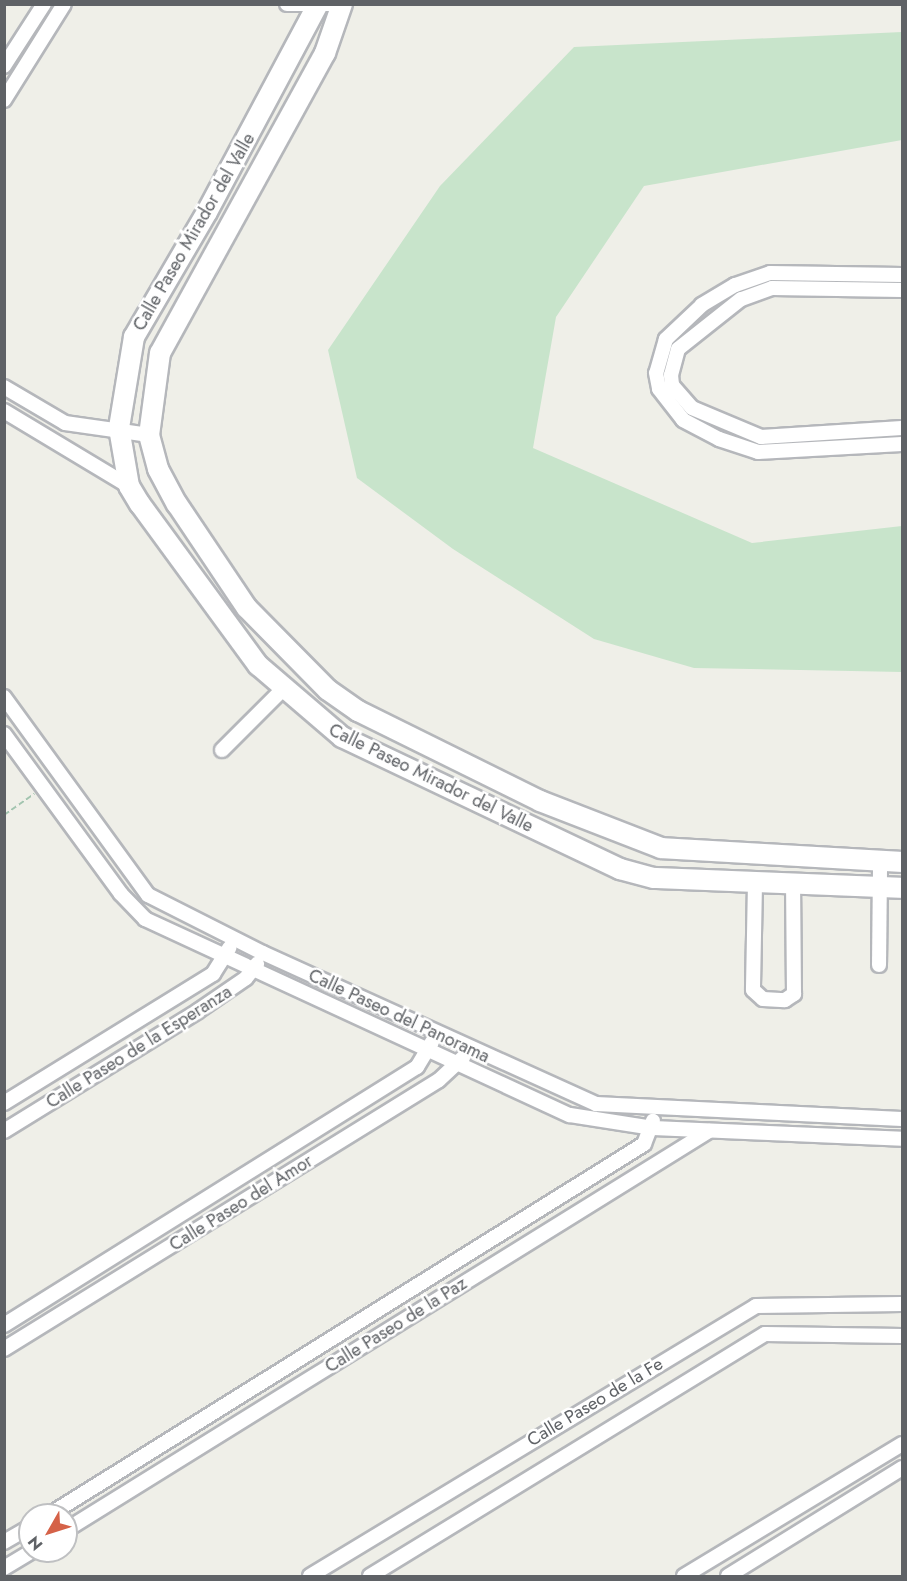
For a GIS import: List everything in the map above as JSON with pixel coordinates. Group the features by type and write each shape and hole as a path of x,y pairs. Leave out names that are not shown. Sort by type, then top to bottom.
{"street":[{"path":"4,66 44,4"},
{"path":"4,100 64,4"},
{"path":"287,4 318,6 337,4"},
{"name":"Calle Paseo Mirador del Valle","path":"342,4 325,53 232,227 166,336 155,378 149,435 158,469 177,504 247,608 300,666 358,711 540,801 661,848 903,862"},
{"name":"Calle Paseo Mirador del Valle","path":"318,6 207,212 134,337 119,428 129,486 226,625 282,690 342,737 620,869 654,878 903,888"},
{"path":"207,212 232,227"},
{"path":"903,290 770,273 735,285 702,305 666,339 656,373 659,389 683,420 719,439 758,452 903,444"},
{"path":"903,274 859,284 772,288 741,299 712,317 678,349 672,362 672,385 692,408 761,437 903,428"},
{"path":"4,387 65,423 119,428 149,435"},
{"path":"683,420 692,408"},
{"path":"4,411 129,486"},
{"path":"222,750 282,690"},
{"name":"Calle Paseo del Panorama","path":"4,698 148,896 263,953 576,1097 654,1110 903,1119"},
{"name":"Calle Paseo del Panorama","path":"4,734 145,919 570,1115 653,1128 903,1139"},
{"path":"527,826 540,801"},
{"path":"879,965 880,861"},
{"path":"755,883 753,990 757,997 774,1000 794,994 793,884"},
{"name":"Calle Paseo de la Esperanza","path":"4,1102 213,974 233,938"},
{"name":"Calle Paseo de la Esperanza","path":"4,1131 198,1011 254,971 263,953"},
{"name":"Calle Paseo del Amor","path":"4,1325 417,1067 429,1050 436,1032"},
{"name":"Calle Paseo del Amor","path":"4,1348 460,1064 470,1048"},
{"path":"653,1128 654,1110"},
{"path":"710,1130 711,1113"},
{"name":"Calle Paseo de la Paz","path":"68,1503 644,1144 653,1128"},
{"name":"Calle Paseo de la Paz","path":"78,1523 710,1130"},
{"name":"Calle Paseo de la Fe","path":"310,1576 756,1306 903,1305"},
{"name":"Calle Paseo de la Fe","path":"370,1576 765,1334 903,1336"},
{"path":"684,1576 903,1444"},
{"path":"728,1576 903,1468"},
{"path":"816,1498 827,1515"},
{"path":"4,1542 18,1534"},
{"path":"4,1568 18,1560"}],"path":[{"path":"4,815 43,788"}],"green space":[{"path":"902,32 902,140 644,186 556,317 533,448 752,543 902,526 902,672 694,668 594,639 453,549 357,478 328,350 440,186 574,47"}]}
